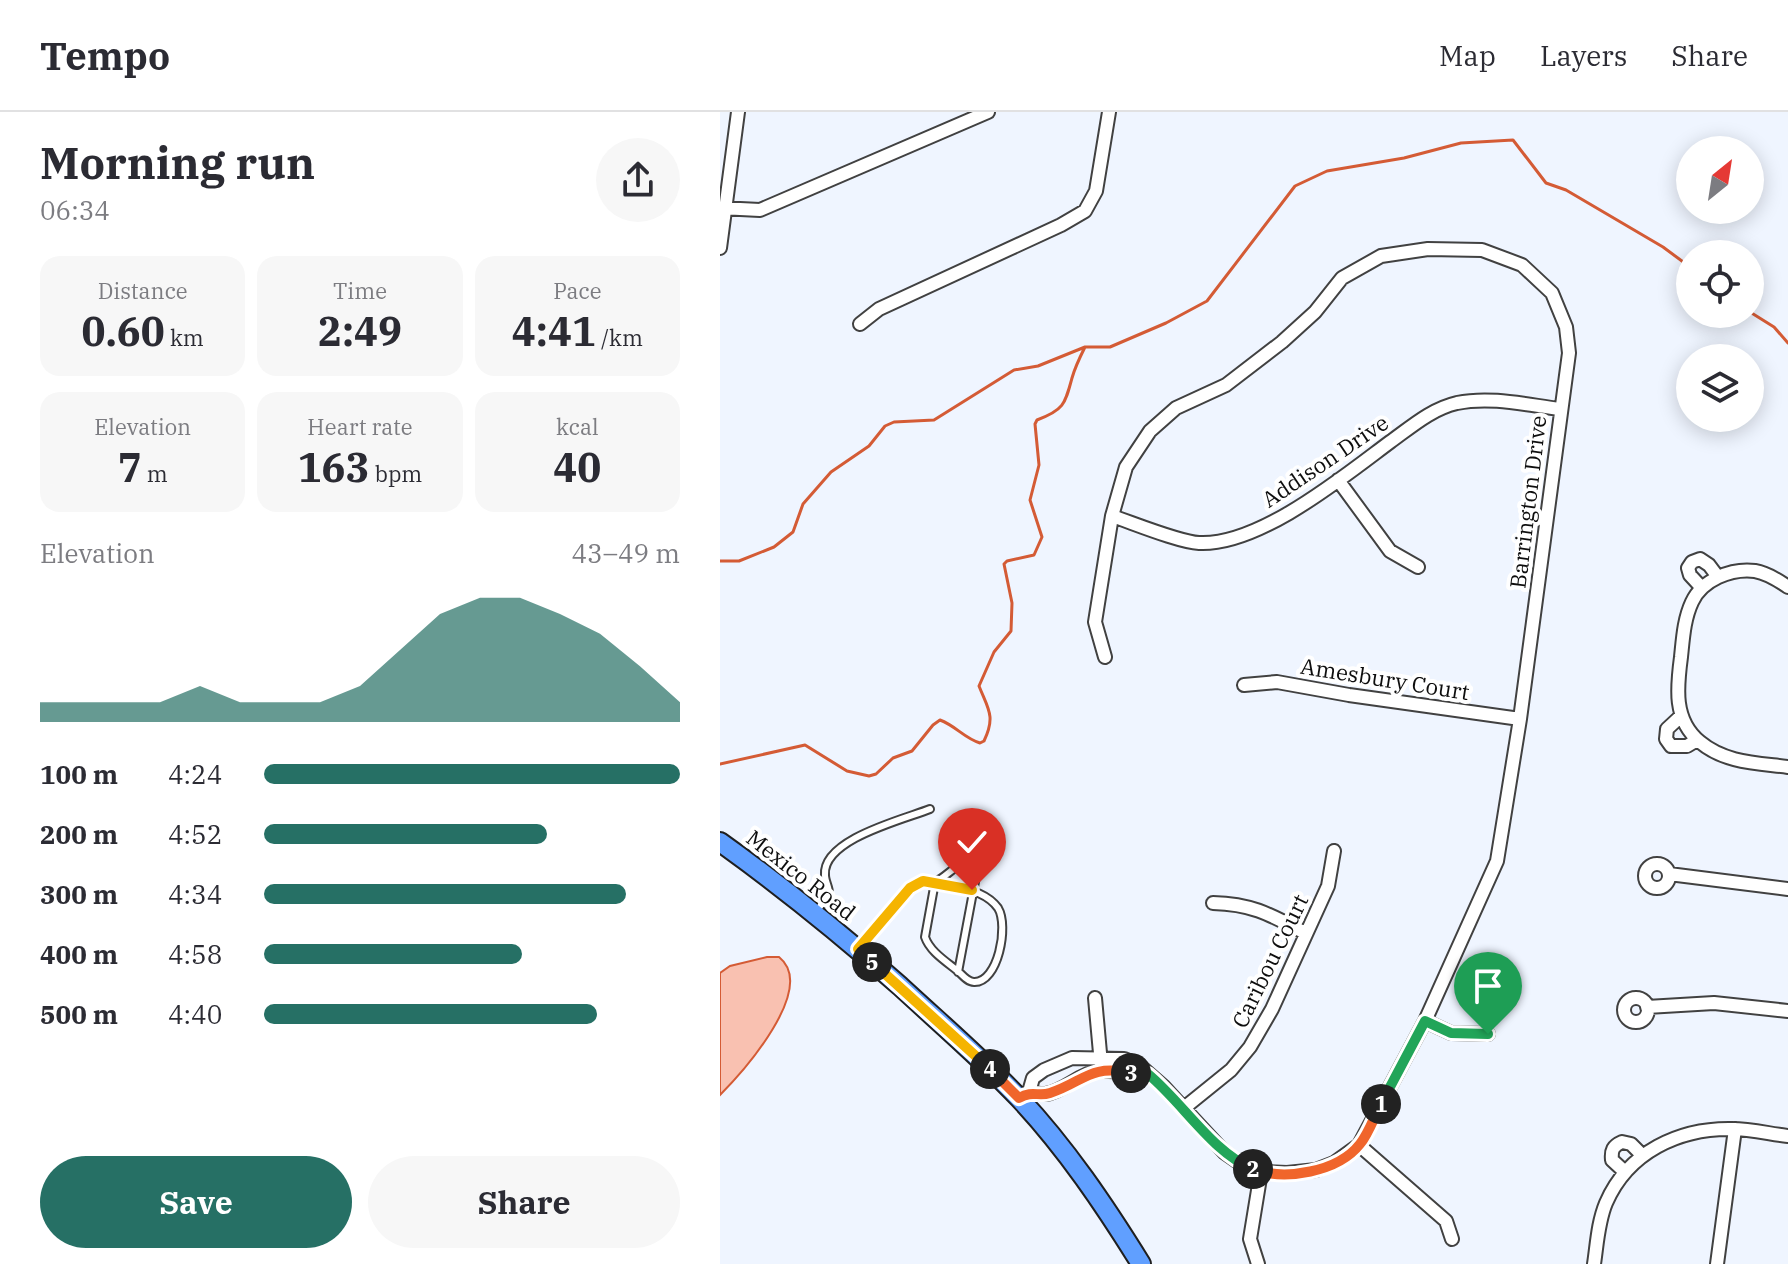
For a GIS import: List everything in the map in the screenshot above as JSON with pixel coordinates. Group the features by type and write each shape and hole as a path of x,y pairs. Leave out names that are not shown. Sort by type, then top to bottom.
{"main road":[{"name":"Mexico Road","path":"720,842 858,949 1024,1095 1141,1264"}],"street":[{"path":"720,248 738,112"},
{"path":"723,209 760,210 988,112"},
{"path":"860,324 879,309 1085,211 1096,191 1109,112"},
{"name":"Barrington Drive","path":"1024,1095 1033,1078 1072,1058 1100,1056 1124,1059 1139,1065 1225,1153 1261,1172 1316,1170 1334,1163 1359,1145 1425,1021 1497,861 1520,719 1569,353 1566,327 1552,293 1522,265 1482,250 1428,249 1381,256 1342,278 1315,312 1226,385 1176,408 1150,431 1126,467 1112,516 1095,622 1105,657"},
{"name":"Addison Drive","path":"1112,516 1197,543 1228,540 1260,529 1338,480 1430,413 1458,403 1500,401 1560,409"},
{"path":"1338,480 1390,551 1418,567"},
{"path":"1702,588 1690,575 1688,568 1692,562 1700,559 1718,577"},
{"path":"1788,587 1775,578 1754,571 1718,577 1702,588 1692,603 1685,625 1677,687 1681,716 1697,740 1715,752 1736,760 1788,767"},
{"name":"Amesbury Court","path":"1244,685 1277,682 1520,719"},
{"path":"1681,716 1667,729 1666,739 1671,746 1680,747 1697,740"},
{"name":"Caribou Court","path":"1184,1108 1231,1070 1250,1047 1272,1009 1328,886 1334,851"},
{"path":"1669,874 1788,889"},
{"path":"1213,903 1243,903 1305,933"},
{"path":"1095,998 1101,1071"},
{"path":"1647,1007 1714,1003 1788,1011"},
{"path":"1425,1021 1451,1033 1488,1034"},
{"path":"1024,1095 1048,1094 1082,1076 1101,1071 1148,1074"},
{"path":"1717,1264 1735,1129"},
{"path":"1594,1264 1605,1205 1625,1172 1656,1145 1706,1130 1735,1129 1788,1136"},
{"path":"1625,1172 1612,1160 1611,1152 1615,1145 1622,1142 1631,1144 1642,1155"},
{"path":"1359,1145 1446,1221 1452,1239"},
{"path":"1258,1264 1250,1239 1261,1172"}],"lane":[{"path":"815,914 829,893 825,875 827,865 846,843 876,828 930,809"},
{"path":"935,882 966,862 977,871 958,972"},
{"path":"858,949 910,888 923,881 935,882 972,890 986,896 998,909 1003,923 1004,939 1000,953 982,980 969,981 927,945 925,937 935,882"}],"shaded area":[{"path":"779,957 789,971 784,1008 759,1049 720,1095 720,973 730,966"}],"waterway":[{"path":"720,561 739,561 774,547 793,532 803,504 831,472 869,446 885,426 894,422 934,420 1014,370 1038,366 1085,347 1110,347 1207,301 1295,186 1327,171 1404,158 1461,143 1513,140 1546,183 1566,190 1676,257"},
{"path":"1764,321 1788,343"},
{"path":"720,764 805,745 847,771 869,776 876,774 893,758 912,751 940,720 974,741 984,741 990,719 979,686 994,652 1011,631 1012,603 1004,564 1034,555 1042,537 1030,500 1039,465 1035,424 1062,405 1085,347"}],"route":[{"path":"972,890 923,881 910,888 858,949 970,1049 1019,1098 1029,1092 1048,1094 1098,1071 1148,1074 1225,1153 1261,1172 1316,1170 1334,1163 1359,1145 1425,1021 1451,1033 1488,1034"}]}
